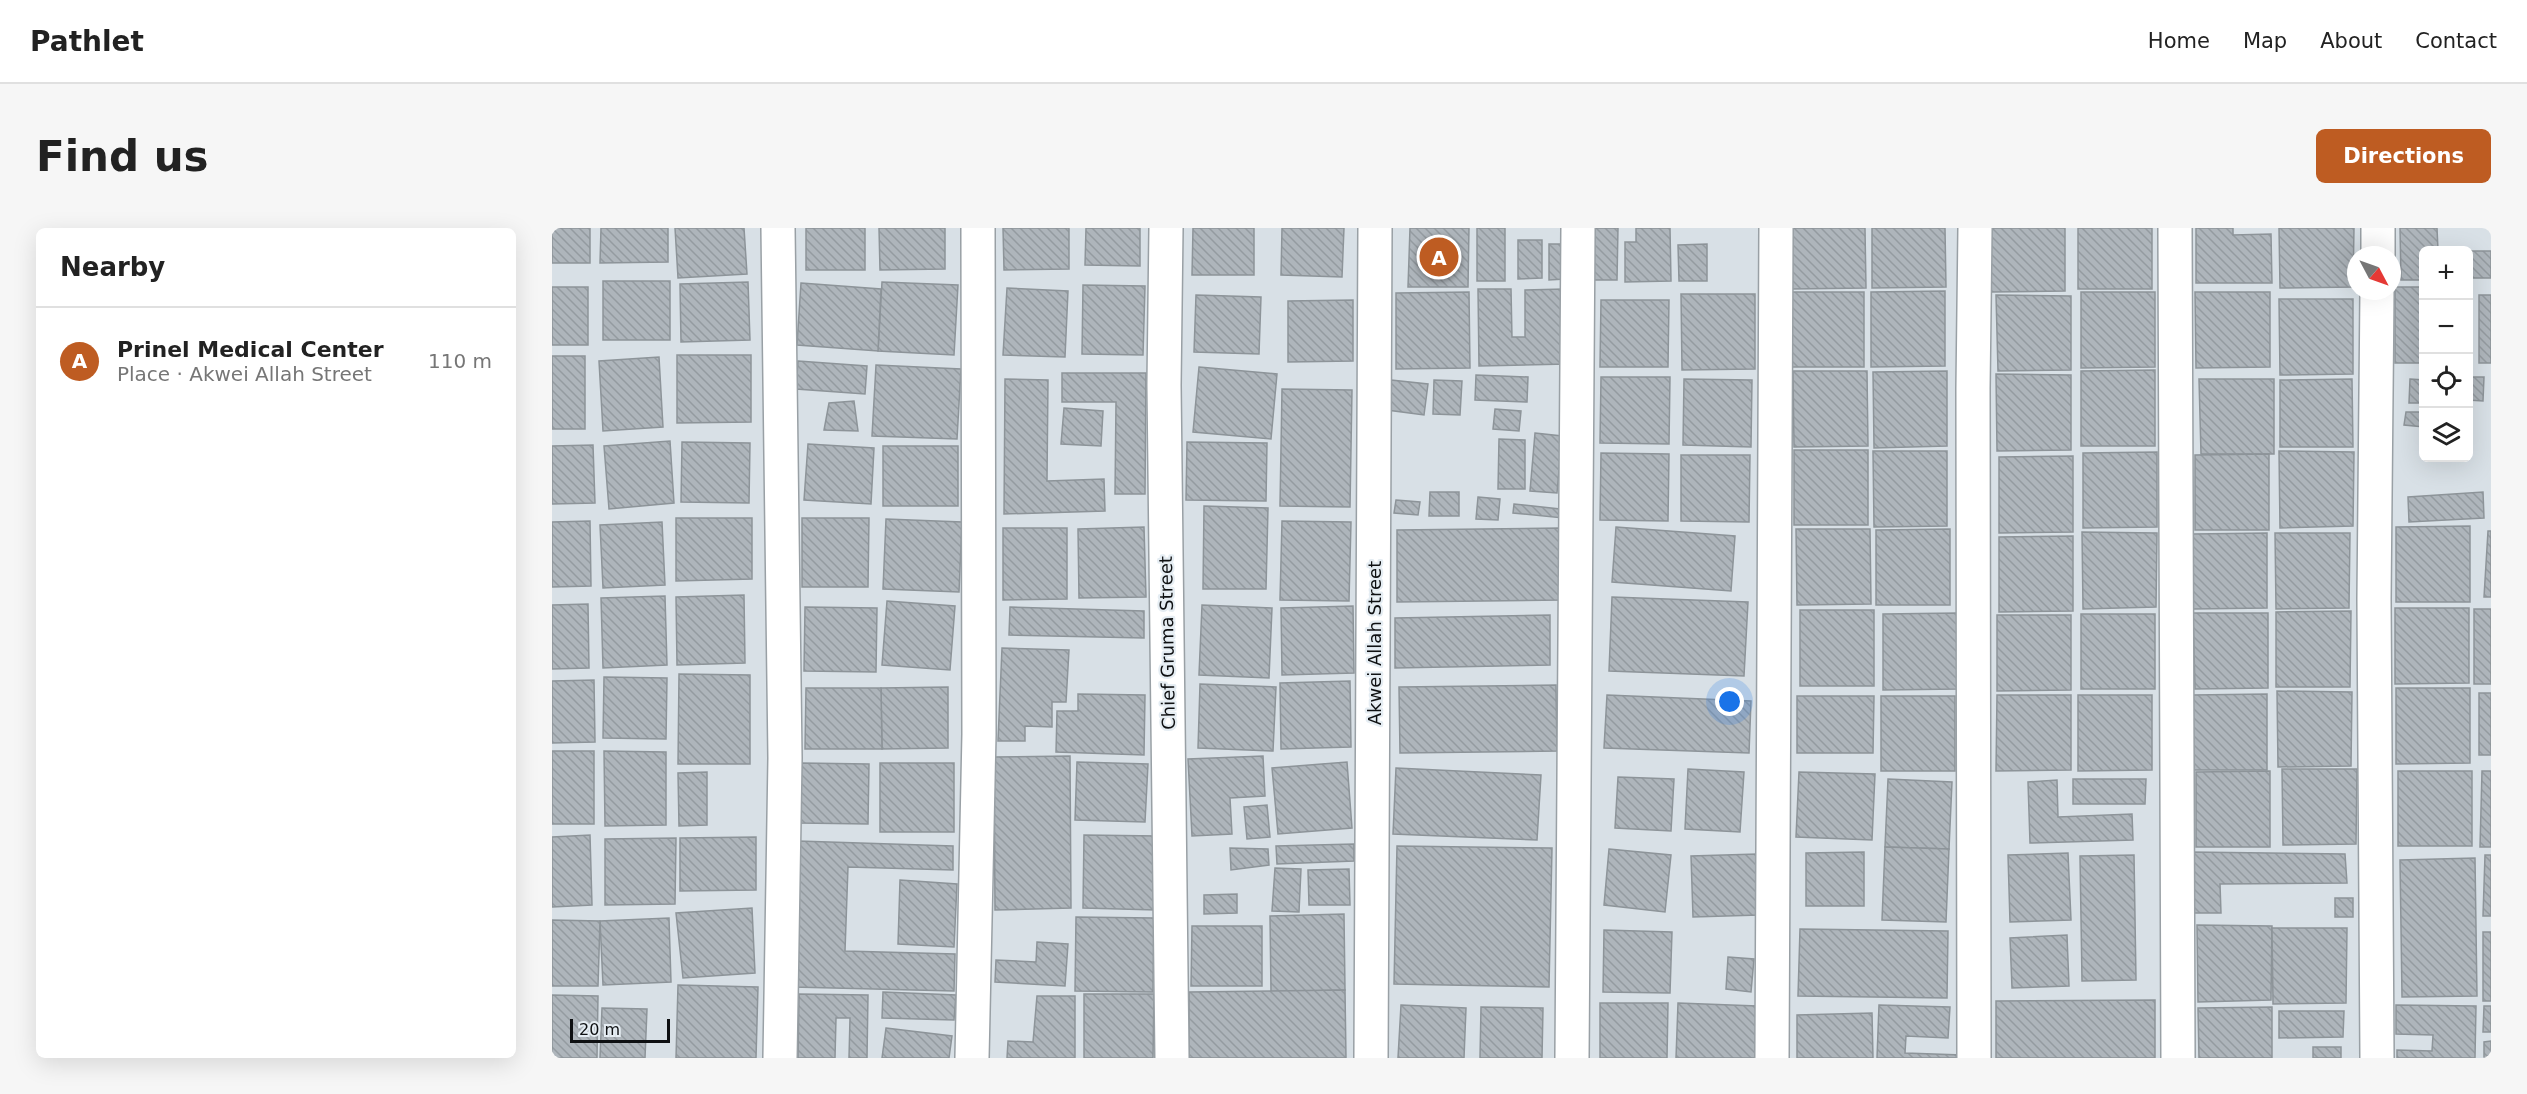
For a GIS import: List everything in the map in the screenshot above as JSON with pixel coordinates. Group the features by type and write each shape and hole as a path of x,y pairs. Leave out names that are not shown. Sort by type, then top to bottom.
{"street":[{"path":"778,228 785,758 780,1058"},
{"path":"972,1058 979,734 978,228"},
{"name":"Chief Gruma Street","path":"1166,228 1164,385 1172,1058"},
{"name":"Akwei Allah Street","path":"1371,1058 1375,228"},
{"path":"1572,1058 1578,228"},
{"path":"1773,1058 1776,228"},
{"path":"1974,1058 1975,228"},
{"path":"2175,228 2178,1058"},
{"path":"2378,228 2378,246"},
{"path":"2377,300 2374,599 2377,1058"}],"building":[{"path":"552,228 590,228 590,263 552,263"},
{"path":"601,228 668,228 668,262 600,263"},
{"path":"675,228 744,228 747,274 678,278"},
{"path":"806,228 865,228 865,270 806,270"},
{"path":"879,228 945,228 945,269 880,270"},
{"path":"1003,228 1069,228 1069,269 1004,270"},
{"path":"1086,228 1140,228 1140,266 1085,265"},
{"path":"1193,228 1254,228 1254,275 1192,275"},
{"path":"1282,228 1344,228 1342,277 1281,275"},
{"path":"1410,228 1469,228 1468,287 1408,287"},
{"path":"1477,228 1505,228 1505,281 1477,281"},
{"path":"1590,228 1618,228 1617,280 1589,280"},
{"path":"1636,228 1670,228 1671,281 1625,282 1625,242 1636,242"},
{"path":"1791,228 1865,228 1866,288 1791,289"},
{"path":"1872,228 1945,228 1946,287 1872,288"},
{"path":"1991,228 2065,228 2065,291 1991,292"},
{"path":"2078,228 2152,228 2152,289 2078,289"},
{"path":"2196,228 2233,228 2233,235 2271,234 2272,283 2196,283"},
{"path":"2279,228 2354,228 2354,246 2347,246 2347,287 2280,288"},
{"path":"2400,228 2437,228 2438,246 2419,246 2419,280 2401,280"},
{"path":"1518,240 1542,240 1542,278 1518,279"},
{"path":"1549,244 1565,244 1565,279 1549,280"},
{"path":"1707,244 1707,281 1679,281 1678,245"},
{"path":"2473,251 2491,251 2491,278 2473,278"},
{"path":"603,281 670,281 670,340 603,340"},
{"path":"748,282 750,340 681,342 680,284"},
{"path":"882,282 958,285 954,355 878,351"},
{"path":"801,283 881,289 878,351 797,345"},
{"path":"1083,285 1145,286 1143,355 1082,354"},
{"path":"552,287 588,287 588,345 552,345"},
{"path":"2401,287 2419,287 2419,363 2395,363 2395,300 2401,300"},
{"path":"1007,288 1068,291 1065,357 1003,355"},
{"path":"1478,289 1511,289 1512,337 1525,337 1525,290 1564,289 1566,364 1479,366"},
{"path":"1945,291 1945,366 1871,367 1871,292"},
{"path":"1469,292 1470,368 1396,369 1396,293"},
{"path":"1790,292 1864,292 1864,367 1790,367"},
{"path":"2081,292 2155,292 2155,367 2081,368"},
{"path":"2195,292 2270,292 2270,367 2196,368"},
{"path":"1681,294 1755,294 1755,369 1682,370"},
{"path":"1196,295 1261,297 1259,354 1194,352"},
{"path":"1996,295 2071,296 2071,370 1998,371"},
{"path":"2479,295 2491,295 2491,363 2479,363"},
{"path":"2279,299 2353,300 2353,374 2280,375"},
{"path":"1353,300 1353,361 1288,362 1288,301"},
{"path":"1601,300 1669,300 1668,367 1600,367"},
{"path":"677,355 751,355 751,422 677,423"},
{"path":"552,356 585,356 585,429 552,429"},
{"path":"659,357 663,427 603,431 599,361"},
{"path":"798,361 867,366 865,394 796,389"},
{"path":"876,365 961,369 957,439 872,436"},
{"path":"1199,367 1277,374 1271,439 1193,432"},
{"path":"2155,370 2155,446 2081,446 2081,371"},
{"path":"1793,371 1867,371 1868,446 1794,447"},
{"path":"1947,371 1947,446 1874,448 1873,372"},
{"path":"1062,373 1146,373 1145,494 1115,494 1116,402 1062,402"},
{"path":"1996,374 2071,375 2071,450 1997,451"},
{"path":"1476,375 1528,377 1527,402 1475,400"},
{"path":"1601,377 1670,377 1669,444 1600,443"},
{"path":"2473,377 2484,377 2483,401 2473,400"},
{"path":"1005,379 1048,380 1047,481 1104,479 1105,511 1004,514"},
{"path":"1684,379 1752,380 1751,447 1683,445"},
{"path":"2199,379 2274,379 2274,454 2201,454"},
{"path":"2352,379 2353,447 2280,447 2280,380"},
{"path":"2410,379 2419,380 2419,403 2409,403"},
{"path":"1391,380 1428,384 1424,415 1387,410"},
{"path":"1434,380 1462,381 1460,415 1433,414"},
{"path":"1282,389 1352,390 1350,507 1280,506"},
{"path":"854,401 858,431 824,430 829,403"},
{"path":"1064,408 1103,411 1101,446 1061,444"},
{"path":"1495,409 1521,411 1519,431 1493,429"},
{"path":"2406,412 2419,412 2419,426 2404,425"},
{"path":"1535,433 1562,436 1557,493 1530,491"},
{"path":"1499,439 1525,440 1525,489 1498,489"},
{"path":"670,441 674,503 609,509 604,446"},
{"path":"682,442 750,443 749,503 681,502"},
{"path":"1187,442 1267,443 1266,501 1186,500"},
{"path":"808,444 874,448 871,504 804,500"},
{"path":"593,445 595,503 552,504 552,446"},
{"path":"883,446 958,446 958,506 883,506"},
{"path":"1794,450 1868,450 1868,525 1794,525"},
{"path":"1873,451 1947,451 1947,526 1874,527"},
{"path":"2279,451 2354,452 2353,526 2280,528"},
{"path":"2157,452 2157,527 2083,528 2083,453"},
{"path":"1601,453 1669,454 1668,521 1600,520"},
{"path":"2269,454 2269,530 2195,530 2195,455"},
{"path":"1681,455 1750,455 1749,522 1681,521"},
{"path":"2073,456 2073,532 1999,533 1999,457"},
{"path":"1430,492 1459,492 1459,516 1429,516"},
{"path":"2483,492 2484,518 2409,522 2408,497"},
{"path":"1478,497 1500,499 1498,520 1476,519"},
{"path":"1396,500 1420,502 1418,515 1394,513"},
{"path":"1514,504 1560,509 1563,518 1513,513"},
{"path":"1204,506 1268,508 1266,589 1203,589"},
{"path":"676,518 752,518 752,579 676,581"},
{"path":"802,518 869,518 868,587 802,587"},
{"path":"886,519 962,522 959,592 883,589"},
{"path":"590,521 591,586 552,587 552,522"},
{"path":"1282,521 1351,522 1349,601 1280,600"},
{"path":"662,522 665,585 603,588 600,525"},
{"path":"2470,526 2470,602 2396,602 2396,527"},
{"path":"1144,527 1146,597 1079,598 1078,529"},
{"path":"1616,527 1735,536 1731,591 1612,582"},
{"path":"1003,528 1067,528 1067,599 1003,600"},
{"path":"1560,528 1561,600 1397,602 1397,530"},
{"path":"1796,529 1870,529 1871,604 1797,605"},
{"path":"1950,529 1950,605 1876,605 1876,530"},
{"path":"2488,531 2491,531 2491,597 2484,597"},
{"path":"2082,532 2157,533 2156,607 2083,609"},
{"path":"2267,533 2267,608 2193,609 2193,534"},
{"path":"2275,533 2350,533 2349,608 2276,609"},
{"path":"2073,536 2073,611 1999,612 1999,537"},
{"path":"744,595 745,663 677,665 676,597"},
{"path":"665,596 667,665 603,668 601,598"},
{"path":"1612,597 1748,602 1744,676 1609,671"},
{"path":"887,601 955,606 950,670 882,665"},
{"path":"588,604 589,668 552,669 552,605"},
{"path":"1202,605 1272,608 1269,678 1199,675"},
{"path":"1353,606 1354,673 1282,675 1281,608"},
{"path":"805,607 877,608 876,672 804,671"},
{"path":"1010,607 1144,611 1144,638 1009,635"},
{"path":"2395,608 2469,608 2469,683 2395,684"},
{"path":"2474,609 2491,609 2491,684 2474,684"},
{"path":"1800,610 1874,610 1874,686 1800,686"},
{"path":"2351,611 2350,687 2276,687 2276,612"},
{"path":"1957,613 1958,689 1883,690 1883,614"},
{"path":"2193,613 2268,613 2268,688 2195,689"},
{"path":"2081,614 2155,614 2155,689 2081,689"},
{"path":"1550,615 1550,665 1395,668 1395,618"},
{"path":"1997,615 2071,615 2071,690 1997,691"},
{"path":"1002,648 1069,650 1066,702 1052,702 1052,727 1025,726 1025,741 998,741"},
{"path":"679,674 750,675 750,764 678,764"},
{"path":"604,677 667,678 666,739 603,738"},
{"path":"594,680 595,742 552,743 552,681"},
{"path":"1350,681 1351,747 1281,749 1280,683"},
{"path":"1200,684 1276,687 1273,751 1198,748"},
{"path":"1556,685 1557,751 1400,753 1399,687"},
{"path":"948,687 948,748 882,749 881,688"},
{"path":"806,688 881,688 882,749 805,749"},
{"path":"2396,688 2470,688 2470,763 2396,764"},
{"path":"2277,691 2352,692 2351,766 2278,767"},
{"path":"2479,693 2491,693 2491,755 2479,755"},
{"path":"1078,694 1145,695 1144,755 1056,752 1057,711 1078,711"},
{"path":"2267,694 2267,770 2193,770 2193,695"},
{"path":"1607,695 1751,701 1749,753 1604,748"},
{"path":"1997,695 2071,695 2071,770 1996,771"},
{"path":"2078,695 2152,695 2152,770 2078,771"},
{"path":"1797,696 1874,696 1873,753 1797,753"},
{"path":"1881,696 1955,696 1955,771 1881,771"},
{"path":"552,751 594,751 594,824 552,824"},
{"path":"604,751 666,752 666,825 605,826"},
{"path":"1070,756 1071,908 995,910 994,757"},
{"path":"1263,756 1265,796 1230,798 1232,834 1192,836 1188,759"},
{"path":"1077,762 1148,764 1145,822 1075,820"},
{"path":"1347,762 1352,828 1278,834 1272,768"},
{"path":"801,763 869,764 868,824 800,823"},
{"path":"880,763 954,763 954,832 880,832"},
{"path":"1396,768 1541,775 1537,840 1393,834"},
{"path":"1688,769 1744,772 1740,832 1685,829"},
{"path":"2282,769 2357,769 2356,844 2283,845"},
{"path":"2270,771 2270,847 2196,847 2196,772"},
{"path":"2398,771 2472,771 2472,846 2398,846"},
{"path":"2482,771 2491,771 2491,847 2480,847"},
{"path":"707,772 707,825 679,826 678,773"},
{"path":"1799,772 1875,774 1872,840 1796,837"},
{"path":"1618,777 1674,779 1671,831 1615,828"},
{"path":"1888,779 1952,782 1949,849 1885,847"},
{"path":"2073,779 2146,779 2145,804 2073,804"},
{"path":"2057,780 2058,817 2132,814 2133,840 2030,843 2028,782"},
{"path":"1267,805 1270,837 1247,839 1244,807"},
{"path":"590,835 592,905 552,907 552,837"},
{"path":"1084,835 1158,836 1156,910 1083,908"},
{"path":"756,837 756,890 680,891 680,838"},
{"path":"676,838 675,904 605,905 605,839"},
{"path":"798,841 953,846 953,870 848,867 845,951 955,954 954,991 793,987"},
{"path":"1354,844 1354,861 1277,864 1276,846"},
{"path":"1397,846 1552,848 1549,987 1394,984"},
{"path":"1885,847 1949,849 1946,922 1882,920"},
{"path":"1230,848 1268,849 1269,865 1231,870"},
{"path":"1609,849 1671,855 1665,912 1604,905"},
{"path":"1864,852 1864,906 1806,906 1806,853"},
{"path":"2190,852 2345,854 2347,883 2220,884 2221,913 2191,913"},
{"path":"2068,853 2071,920 2010,922 2008,855"},
{"path":"1757,854 1759,915 1693,917 1691,856"},
{"path":"2134,855 2136,980 2082,981 2080,856"},
{"path":"2485,855 2491,855 2491,916 2483,916"},
{"path":"2475,858 2477,996 2402,997 2400,860"},
{"path":"1275,868 1301,869 1299,912 1272,911"},
{"path":"1349,869 1350,905 1309,905 1308,870"},
{"path":"900,880 957,884 954,947 898,944"},
{"path":"1237,894 1237,913 1204,914 1204,895"},
{"path":"2335,898 2353,898 2353,917 2335,917"},
{"path":"752,908 755,973 683,978 676,913"},
{"path":"1344,914 1345,990 1271,992 1270,916"},
{"path":"1076,917 1154,918 1153,992 1075,991"},
{"path":"669,918 671,982 603,985 600,921"},
{"path":"552,920 600,921 598,986 552,986"},
{"path":"2197,925 2272,926 2271,1000 2198,1002"},
{"path":"1192,926 1262,926 1262,986 1191,986"},
{"path":"2272,928 2347,928 2346,1003 2273,1004"},
{"path":"1800,929 1948,931 1947,998 1798,996"},
{"path":"1604,930 1672,932 1670,993 1603,992"},
{"path":"2483,932 2491,932 2491,1001 2483,1001"},
{"path":"2067,935 2069,986 2012,988 2010,938"},
{"path":"1037,942 1068,944 1065,986 995,982 996,960 1036,962"},
{"path":"1728,957 1754,959 1751,992 1726,989"},
{"path":"678,985 758,987 756,1058 676,1058"},
{"path":"1345,990 1346,1058 1189,1058 1189,992"},
{"path":"883,992 956,995 954,1020 882,1018"},
{"path":"799,994 868,995 867,1058 849,1058 850,1018 836,1018 835,1058 798,1058"},
{"path":"1084,994 1154,994 1153,1058 1084,1058"},
{"path":"552,995 598,996 597,1058 552,1058"},
{"path":"1037,996 1075,996 1075,1058 1007,1058 1008,1041 1033,1042"},
{"path":"2155,1000 2155,1058 1996,1058 1996,1001"},
{"path":"1600,1003 1668,1003 1667,1058 1600,1058"},
{"path":"1678,1003 1757,1006 1755,1058 1676,1058"},
{"path":"1401,1005 1466,1008 1464,1058 1398,1058"},
{"path":"1879,1005 1950,1007 1948,1038 1906,1036 1905,1053 1962,1055 1962,1058 1877,1058"},
{"path":"2396,1005 2476,1006 2475,1058 2397,1058 2397,1050 2432,1051 2433,1035 2396,1034"},
{"path":"2484,1006 2491,1006 2491,1032 2483,1032"},
{"path":"1481,1007 1543,1008 1542,1058 1480,1058"},
{"path":"2272,1007 2272,1058 2199,1058 2198,1008"},
{"path":"602,1008 647,1009 645,1058 600,1058"},
{"path":"2279,1011 2344,1011 2343,1037 2279,1038"},
{"path":"1872,1013 1873,1058 1797,1058 1797,1015"},
{"path":"886,1028 952,1036 949,1058 882,1058"},
{"path":"2491,1041 2491,1058 2484,1058 2484,1042"},
{"path":"2313,1047 2341,1047 2341,1058 2313,1058"}],"place":[{"name":"Prinel Medical Center","path":"1439,257"}]}
